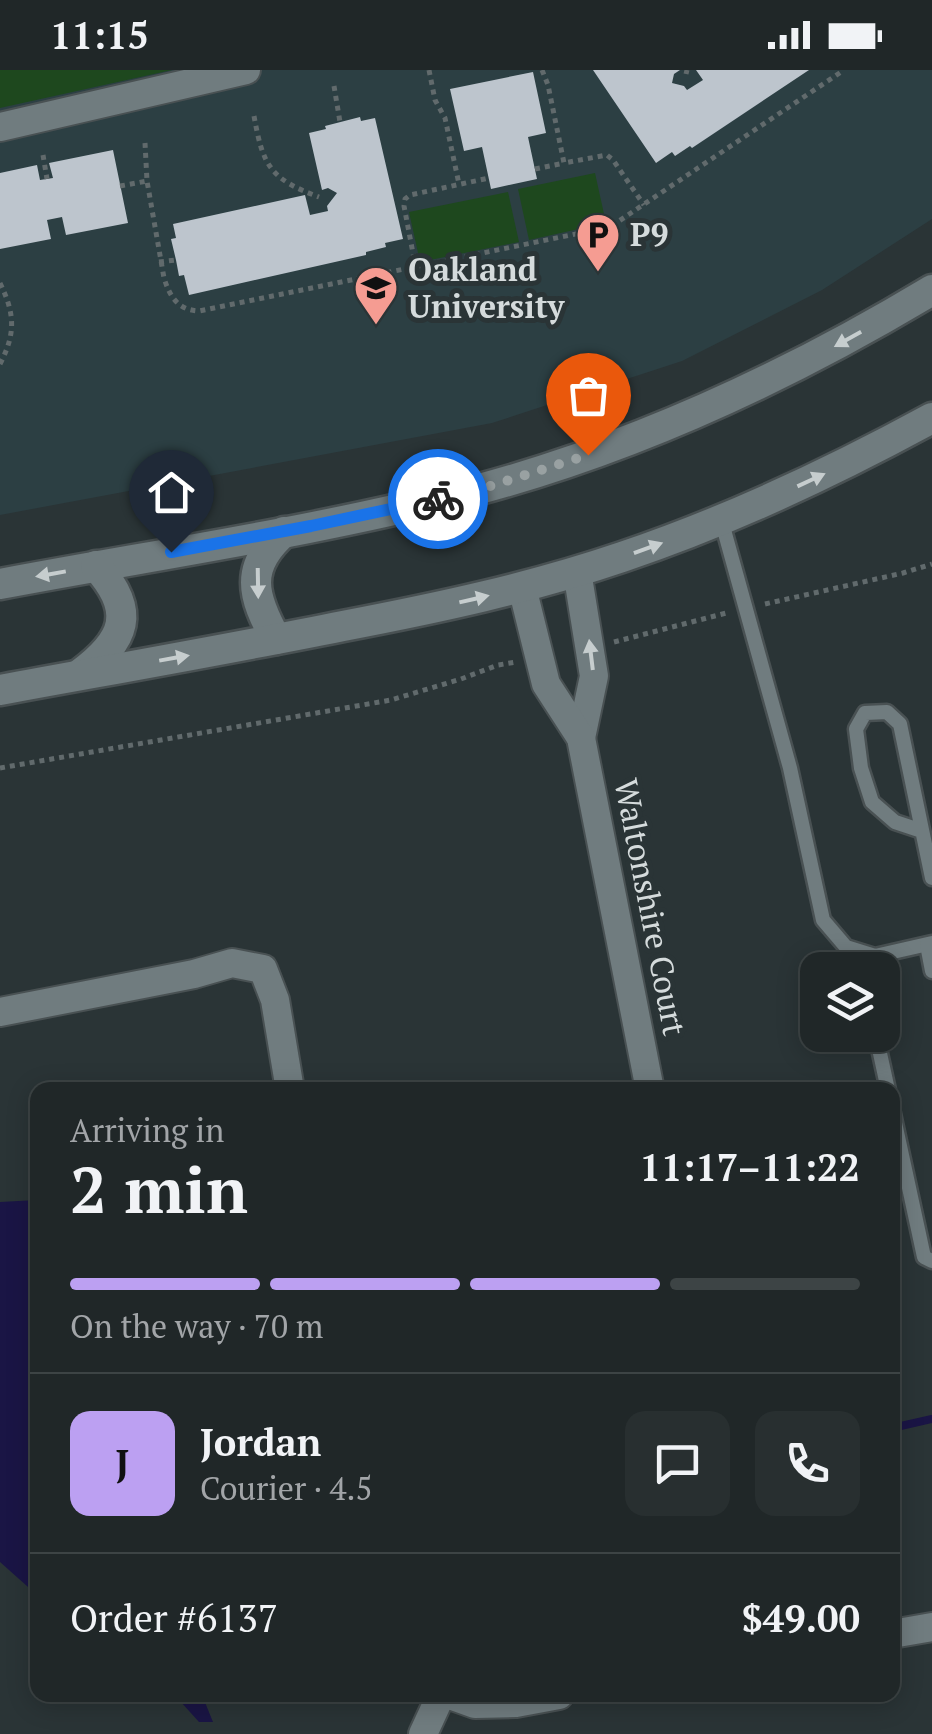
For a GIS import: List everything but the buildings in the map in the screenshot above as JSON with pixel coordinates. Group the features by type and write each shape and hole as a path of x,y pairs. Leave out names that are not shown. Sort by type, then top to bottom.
{"main road":[{"path":"0,584 424,503 550,468 679,420 820,354 932,290"},
{"path":"0,690 426,610 577,571 722,519 838,467 932,418"},
{"path":"276,639 260,606 256,575 268,546 284,532"},
{"path":"78,676 101,658 120,630 122,615 118,601 96,566"}],"street":[{"path":"0,127 246,70"},
{"name":"Waltonshire Court","path":"577,571 594,676 582,738 648,1082"},
{"name":"Waltonshire Court","path":"522,587 546,684 582,738"},
{"path":"0,1012 232,963 263,969 275,1000 289,1082"},
{"path":"900,1633 932,1627"},
{"path":"422,1734 438,1702"},
{"path":"469,1702 521,1702"}],"lane":[{"path":"722,519 790,768 823,920 846,946 875,956 929,944 932,971"},
{"path":"922,831 895,822 872,802 861,768 856,729 864,713 887,712 900,724 932,878"},
{"path":"880,1052 886,1082"},
{"path":"900,1146 924,1257 932,1260"}],"path":[{"path":"430,70 436,100 445,118 458,184"},
{"path":"542,70 564,162"},
{"path":"145,142 147,181 167,289 173,299 198,312 610,228 844,70"},
{"path":"334,86 340,122"},
{"path":"254,116 262,156 271,170 298,190 319,197"},
{"path":"43,155 47,179"},
{"path":"535,169 607,155 644,205"},
{"path":"416,269 405,199 488,178"},
{"path":"120,186 147,181"},
{"path":"160,262 176,260"},
{"path":"0,283 11,312 12,335 0,364"},
{"path":"591,648 932,564"},
{"path":"0,768 391,700 498,665 540,658"}],"shaded area":[{"name":"Oakland University","path":"0,70 932,70 932,219 822,290 682,361 492,423 0,515"},
{"path":"30,1200 30,1589 0,1562 0,1202"},
{"path":"181,1702 205,1702 213,1722 199,1722"}],"green space":[{"path":"0,70 172,70 0,108"},
{"path":"595,173 606,223 529,240 518,189"},
{"path":"508,192 519,242 420,262 409,212"}],"waterway":[{"path":"900,1426 932,1419"}],"way so far":[{"path":"438,499 588,455"}],"place":[{"name":"P9","path":"598,273"},
{"name":"Oakland University","path":"376,326"}],"route":[{"path":"171,552 438,499"}]}
